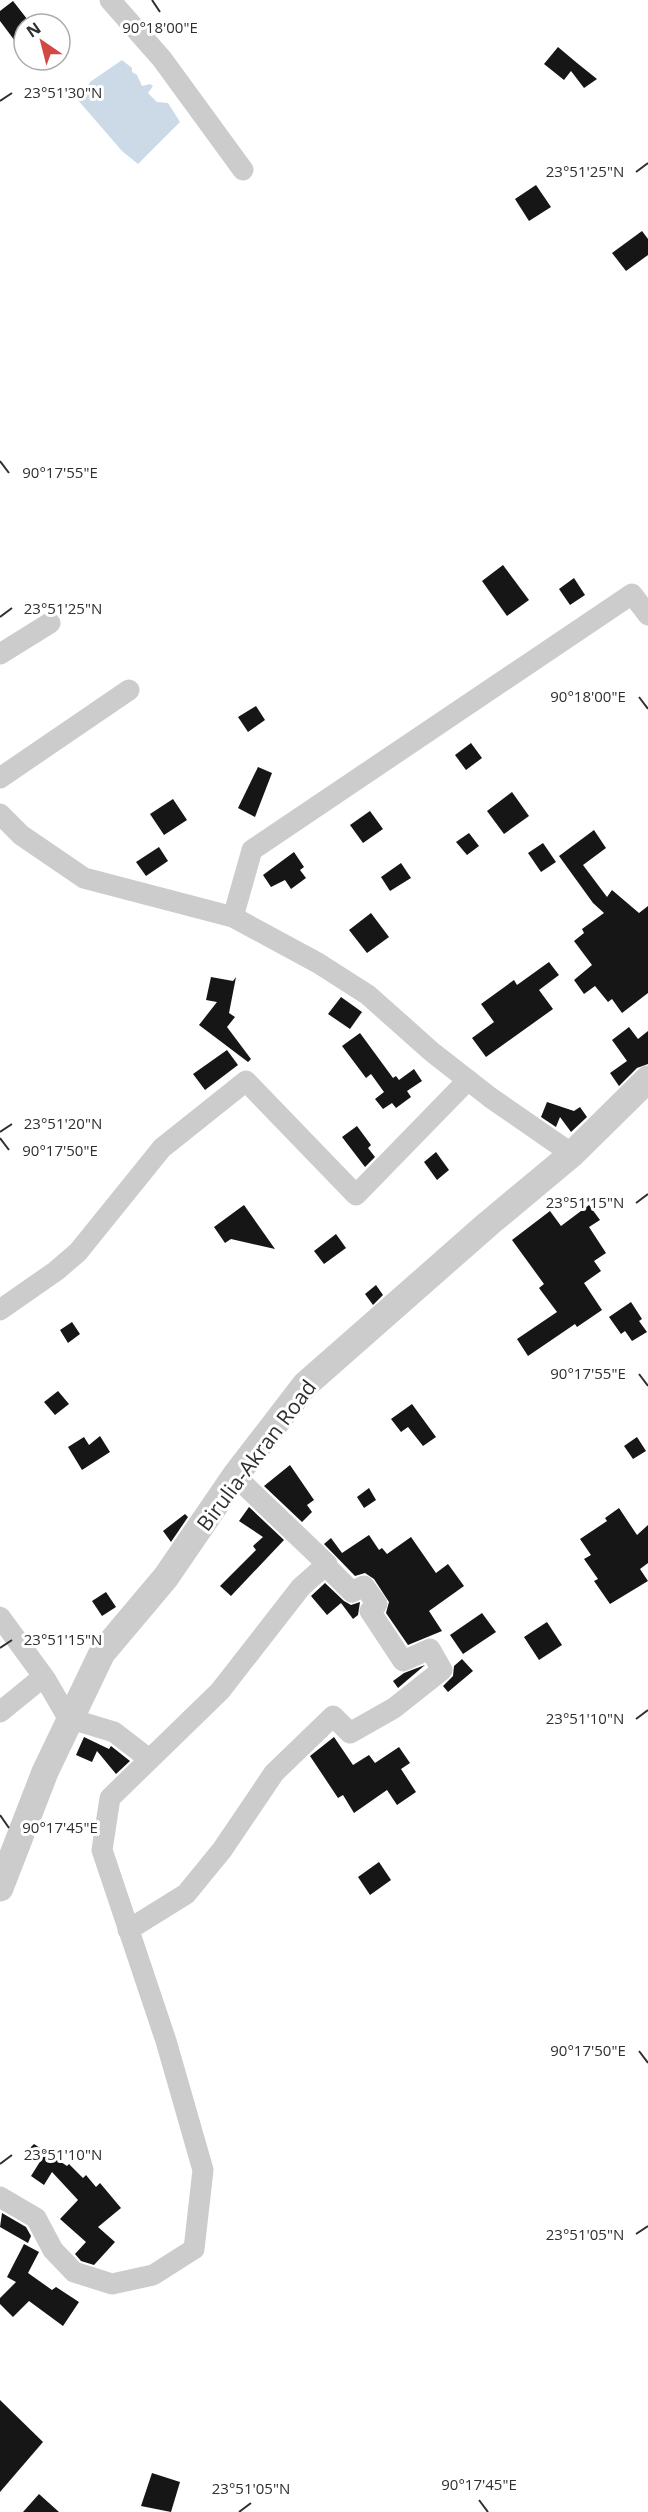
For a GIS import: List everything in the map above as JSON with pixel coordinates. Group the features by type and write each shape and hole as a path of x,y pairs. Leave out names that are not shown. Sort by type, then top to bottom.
{"street":[{"path":"110,0 162,59 243,170"},
{"path":"233,917 252,850 640,590 648,615"},
{"path":"0,654 50,623"},
{"path":"0,778 129,690"},
{"path":"0,814 21,835 84,878 233,917 318,963 369,995 468,1080 572,1154"},
{"name":"Birulia-Akran Road","path":"0,1888 68,1718 102,1653 166,1577 235,1476 305,1385 572,1154 648,1079"},
{"path":"0,1310 56,1271 78,1252 162,1148 246,1081 356,1195 468,1080"},
{"path":"128,1930 186,1894 222,1850 274,1773 333,1716 350,1733 394,1708 442,1670 430,1649 403,1661 370,1611 377,1604 364,1586 352,1592 326,1566 327,1564 235,1476"},
{"path":"0,2197 36,2218 53,2250 74,2272 112,2284 153,2275 194,2249 203,2170 166,2042 102,1850 110,1798 220,1691 301,1587 326,1566"},
{"path":"0,1617 43,1677 68,1718 114,1732 148,1759"},
{"path":"0,1712 43,1677"}],"water":[{"path":"122,60 132,68 132,72 137,75 142,86 150,84 153,86 148,93 157,102 168,103 180,122 138,164 122,151 77,99 86,92 90,82"}],"building":[{"path":"13,1 22,12 12,12 12,37 0,21 0,11"},
{"path":"558,47 597,79 584,88 571,71 564,80 544,64"},
{"path":"536,185 551,207 529,221 515,199"},
{"path":"642,231 648,239 648,255 626,271 612,253"},
{"path":"503,565 529,600 507,616 482,581"},
{"path":"574,578 585,595 570,605 559,589"},
{"path":"256,706 265,720 248,732 238,717"},
{"path":"471,743 482,758 466,770 455,755"},
{"path":"258,767 272,773 255,817 238,808"},
{"path":"512,792 529,816 504,834 487,811"},
{"path":"173,799 187,820 164,835 150,814"},
{"path":"370,811 383,829 363,843 350,825"},
{"path":"594,830 606,848 583,865 607,897 612,890 639,913 648,906 648,993 622,1013 612,999 608,1002 595,986 584,994 574,980 592,965 574,941 584,933 582,929 604,913 593,903 559,856"},
{"path":"469,833 479,846 467,855 456,842"},
{"path":"543,843 556,862 541,872 528,853"},
{"path":"159,847 168,861 146,876 136,862"},
{"path":"294,852 304,867 300,870 306,878 291,889 285,880 271,887 263,875"},
{"path":"401,863 411,878 390,891 381,877"},
{"path":"371,913 389,937 367,953 349,930"},
{"path":"549,962 559,975 539,990 553,1009 486,1057 472,1038 494,1022 481,1004 514,980 517,985"},
{"path":"211,977 233,981 236,977 229,1013 235,1017 227,1027 251,1059 248,1062 199,1025 217,1002 206,1000"},
{"path":"341,997 362,1012 350,1029 328,1014"},
{"path":"629,1027 638,1039 648,1031 648,1064 637,1068 619,1086 610,1073 627,1061 612,1040"},
{"path":"360,1033 393,1078 396,1076 399,1080 414,1069 422,1081 407,1091 411,1097 396,1108 392,1103 383,1109 375,1099 384,1092 371,1074 366,1078 342,1046"},
{"path":"227,1050 238,1065 205,1090 193,1074"},
{"path":"547,1102 574,1111 580,1107 587,1117 571,1132 560,1117 556,1127 541,1117"},
{"path":"357,1126 371,1145 368,1148 375,1157 365,1167 342,1137"},
{"path":"436,1152 449,1170 437,1180 424,1162"},
{"path":"244,1205 275,1249 231,1239 225,1243 214,1227"},
{"path":"589,1205 600,1220 589,1227 606,1253 594,1261 601,1271 584,1283 602,1310 577,1327 575,1324 528,1356 517,1339 557,1312 539,1288 544,1284 512,1240 550,1211 561,1226"},
{"path":"336,1234 346,1248 324,1264 314,1251"},
{"path":"376,1285 383,1295 373,1305 365,1294"},
{"path":"631,1302 642,1319 639,1321 647,1332 632,1341 625,1331 621,1334 609,1317"},
{"path":"72,1322 80,1334 68,1343 60,1330"},
{"path":"58,1391 69,1404 55,1415 44,1402"},
{"path":"412,1404 436,1437 423,1446 408,1427 401,1432 391,1419"},
{"path":"100,1436 110,1452 82,1470 68,1447 84,1437 89,1445"},
{"path":"637,1437 646,1451 633,1459 624,1446"},
{"path":"290,1465 314,1500 307,1505 312,1512 302,1522 264,1486"},
{"path":"369,1488 376,1500 364,1508 357,1497"},
{"path":"249,1507 284,1540 231,1596 220,1586 256,1550 253,1546 263,1537 239,1521"},
{"path":"619,1508 637,1535 648,1525 648,1563 640,1569 648,1581 610,1604 594,1581 598,1579 584,1559 591,1555 580,1539 607,1521 605,1518"},
{"path":"185,1514 188,1517 171,1542 163,1531"},
{"path":"369,1535 379,1550 382,1548 387,1554 411,1537 436,1573 448,1564 464,1586 429,1611 442,1631 408,1645 386,1613 389,1602 374,1579 365,1573 355,1576 324,1544 331,1538 342,1553"},
{"path":"325,1583 351,1605 360,1602 358,1615 353,1619 341,1603 327,1615 311,1596"},
{"path":"106,1592 116,1607 102,1616 92,1601"},
{"path":"482,1613 496,1632 463,1654 450,1635"},
{"path":"547,1622 562,1645 539,1660 524,1637"},
{"path":"462,1659 473,1671 448,1692 443,1686 453,1676 454,1666"},
{"path":"425,1665 398,1688 393,1681 404,1673"},
{"path":"84,1737 109,1749 111,1746 130,1761 116,1774 97,1751 92,1762 76,1755"},
{"path":"334,1737 353,1765 369,1755 375,1763 399,1747 410,1763 401,1769 416,1792 397,1805 387,1790 354,1813 343,1795 338,1798 310,1756"},
{"path":"379,1862 391,1880 370,1895 358,1877"},
{"path":"34,2144 67,2166 69,2164 83,2178 86,2175 96,2187 100,2183 121,2208 98,2227 115,2242 94,2265 81,2261 75,2254 86,2242 60,2219 78,2200 52,2172 44,2185 31,2176 41,2160 30,2148"},
{"path":"2,2213 26,2227 31,2236 28,2243 0,2227"},
{"path":"24,2244 39,2252 28,2273 52,2290 56,2287 79,2302 63,2326 29,2301 13,2317 0,2304 0,2298 16,2282 7,2277"},
{"path":"0,2400 43,2442 0,2492"},
{"path":"152,2473 180,2482 171,2512 141,2506"},
{"path":"39,2494 59,2512 23,2512"}]}
